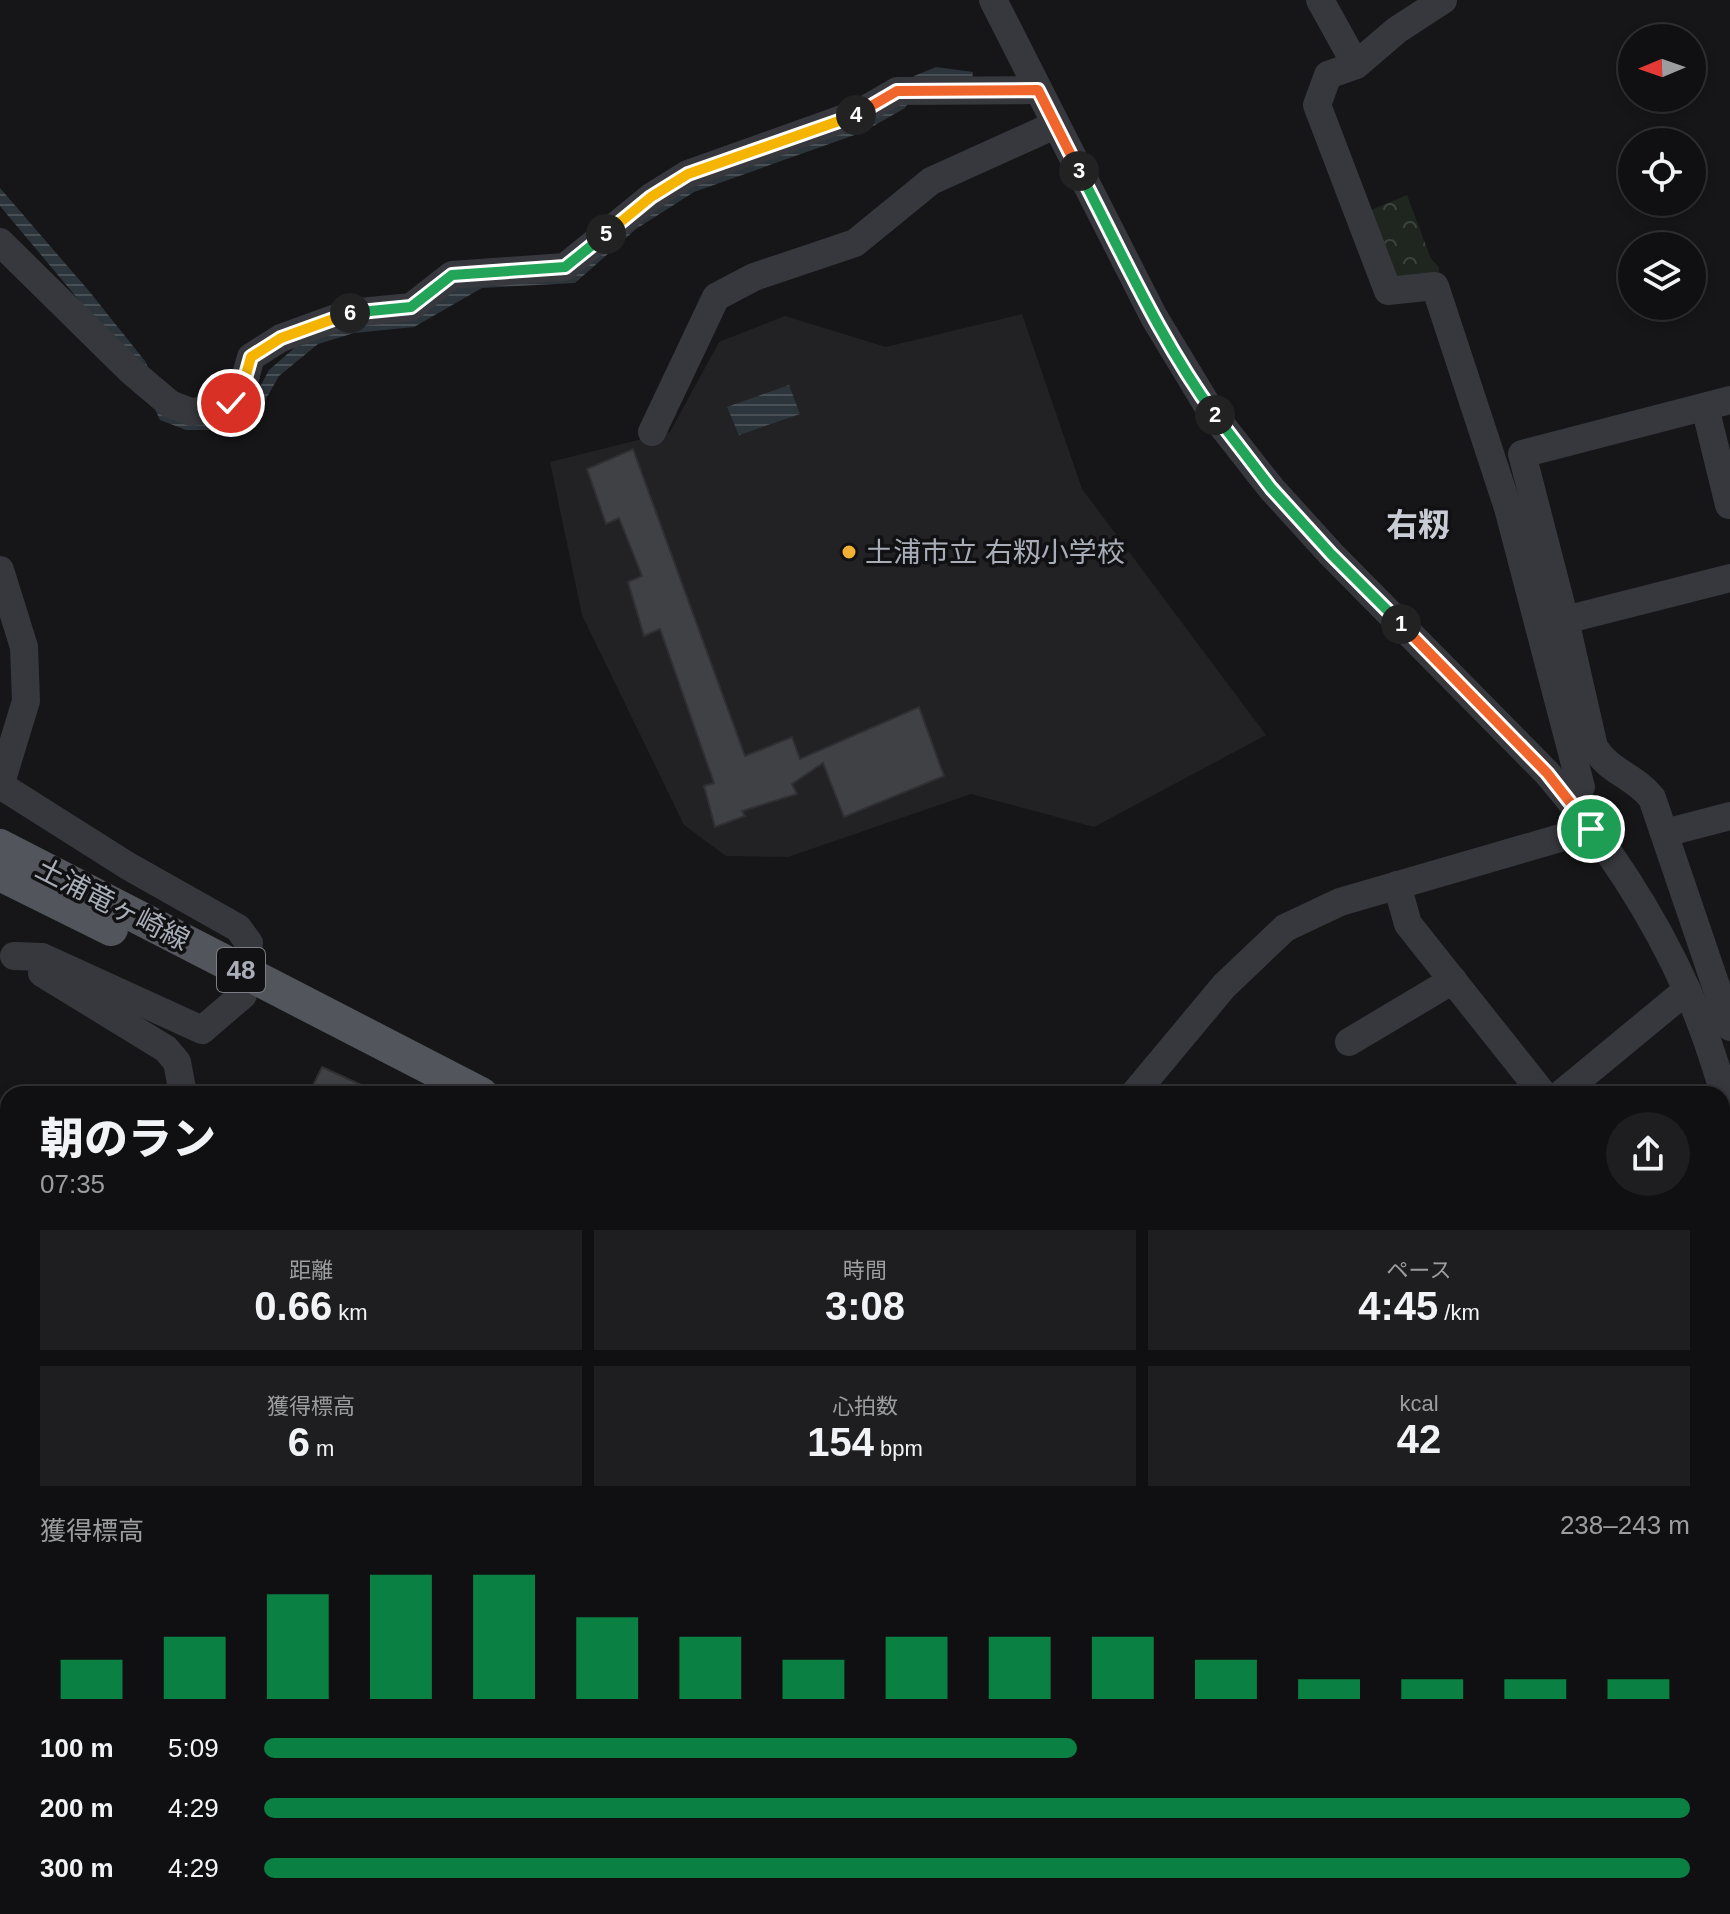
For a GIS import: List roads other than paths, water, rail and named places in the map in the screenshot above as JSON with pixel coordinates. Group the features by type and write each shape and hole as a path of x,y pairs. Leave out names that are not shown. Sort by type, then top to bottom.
{"main road":[{"name":"土浦竜ヶ崎線","path":"0,846 417,1086"},
{"name":"土浦竜ヶ崎線","path":"0,874 464,1086"}],"street":[{"path":"993,0 1154,317 1212,413 1271,488 1321,543 1547,773 1573,804 1644,909 1687,990 1721,1086"},
{"path":"1320,0 1356,65"},
{"path":"1428,4 1356,65 1328,75 1317,105 1388,291 1435,286 1508,508 1581,787 1573,804"},
{"path":"0,242 131,371 170,404 191,412 211,410 231,403 242,389 251,357 281,338 350,313 411,307 452,275 565,267 651,197 688,174 859,113 897,91 1038,90"},
{"path":"652,432 716,297 754,277 855,243 931,181 1055,125"},
{"path":"1729,505 1717,404 1522,454 1594,747 1613,770 1643,787 1652,798 1730,1027"},
{"path":"0,570 24,647 26,701 0,785 128,866 238,928 249,943 243,983 202,1030 42,957 7,951"},
{"path":"1565,620 1730,578"},
{"path":"1665,833 1730,816"},
{"path":"1141,1086 1224,986 1285,928 1340,902 1591,829"},
{"path":"1397,885 1408,924 1537,1086"},
{"path":"7,951 166,1049 177,1062 182,1086"},
{"path":"1349,1042 1453,980"},
{"path":"1571,1086 1687,990"}],"place":[{"name":"土浦市立 右籾小学校","path":"849,552"}],"district":[{"name":"右籾","path":"1418,525"}]}
